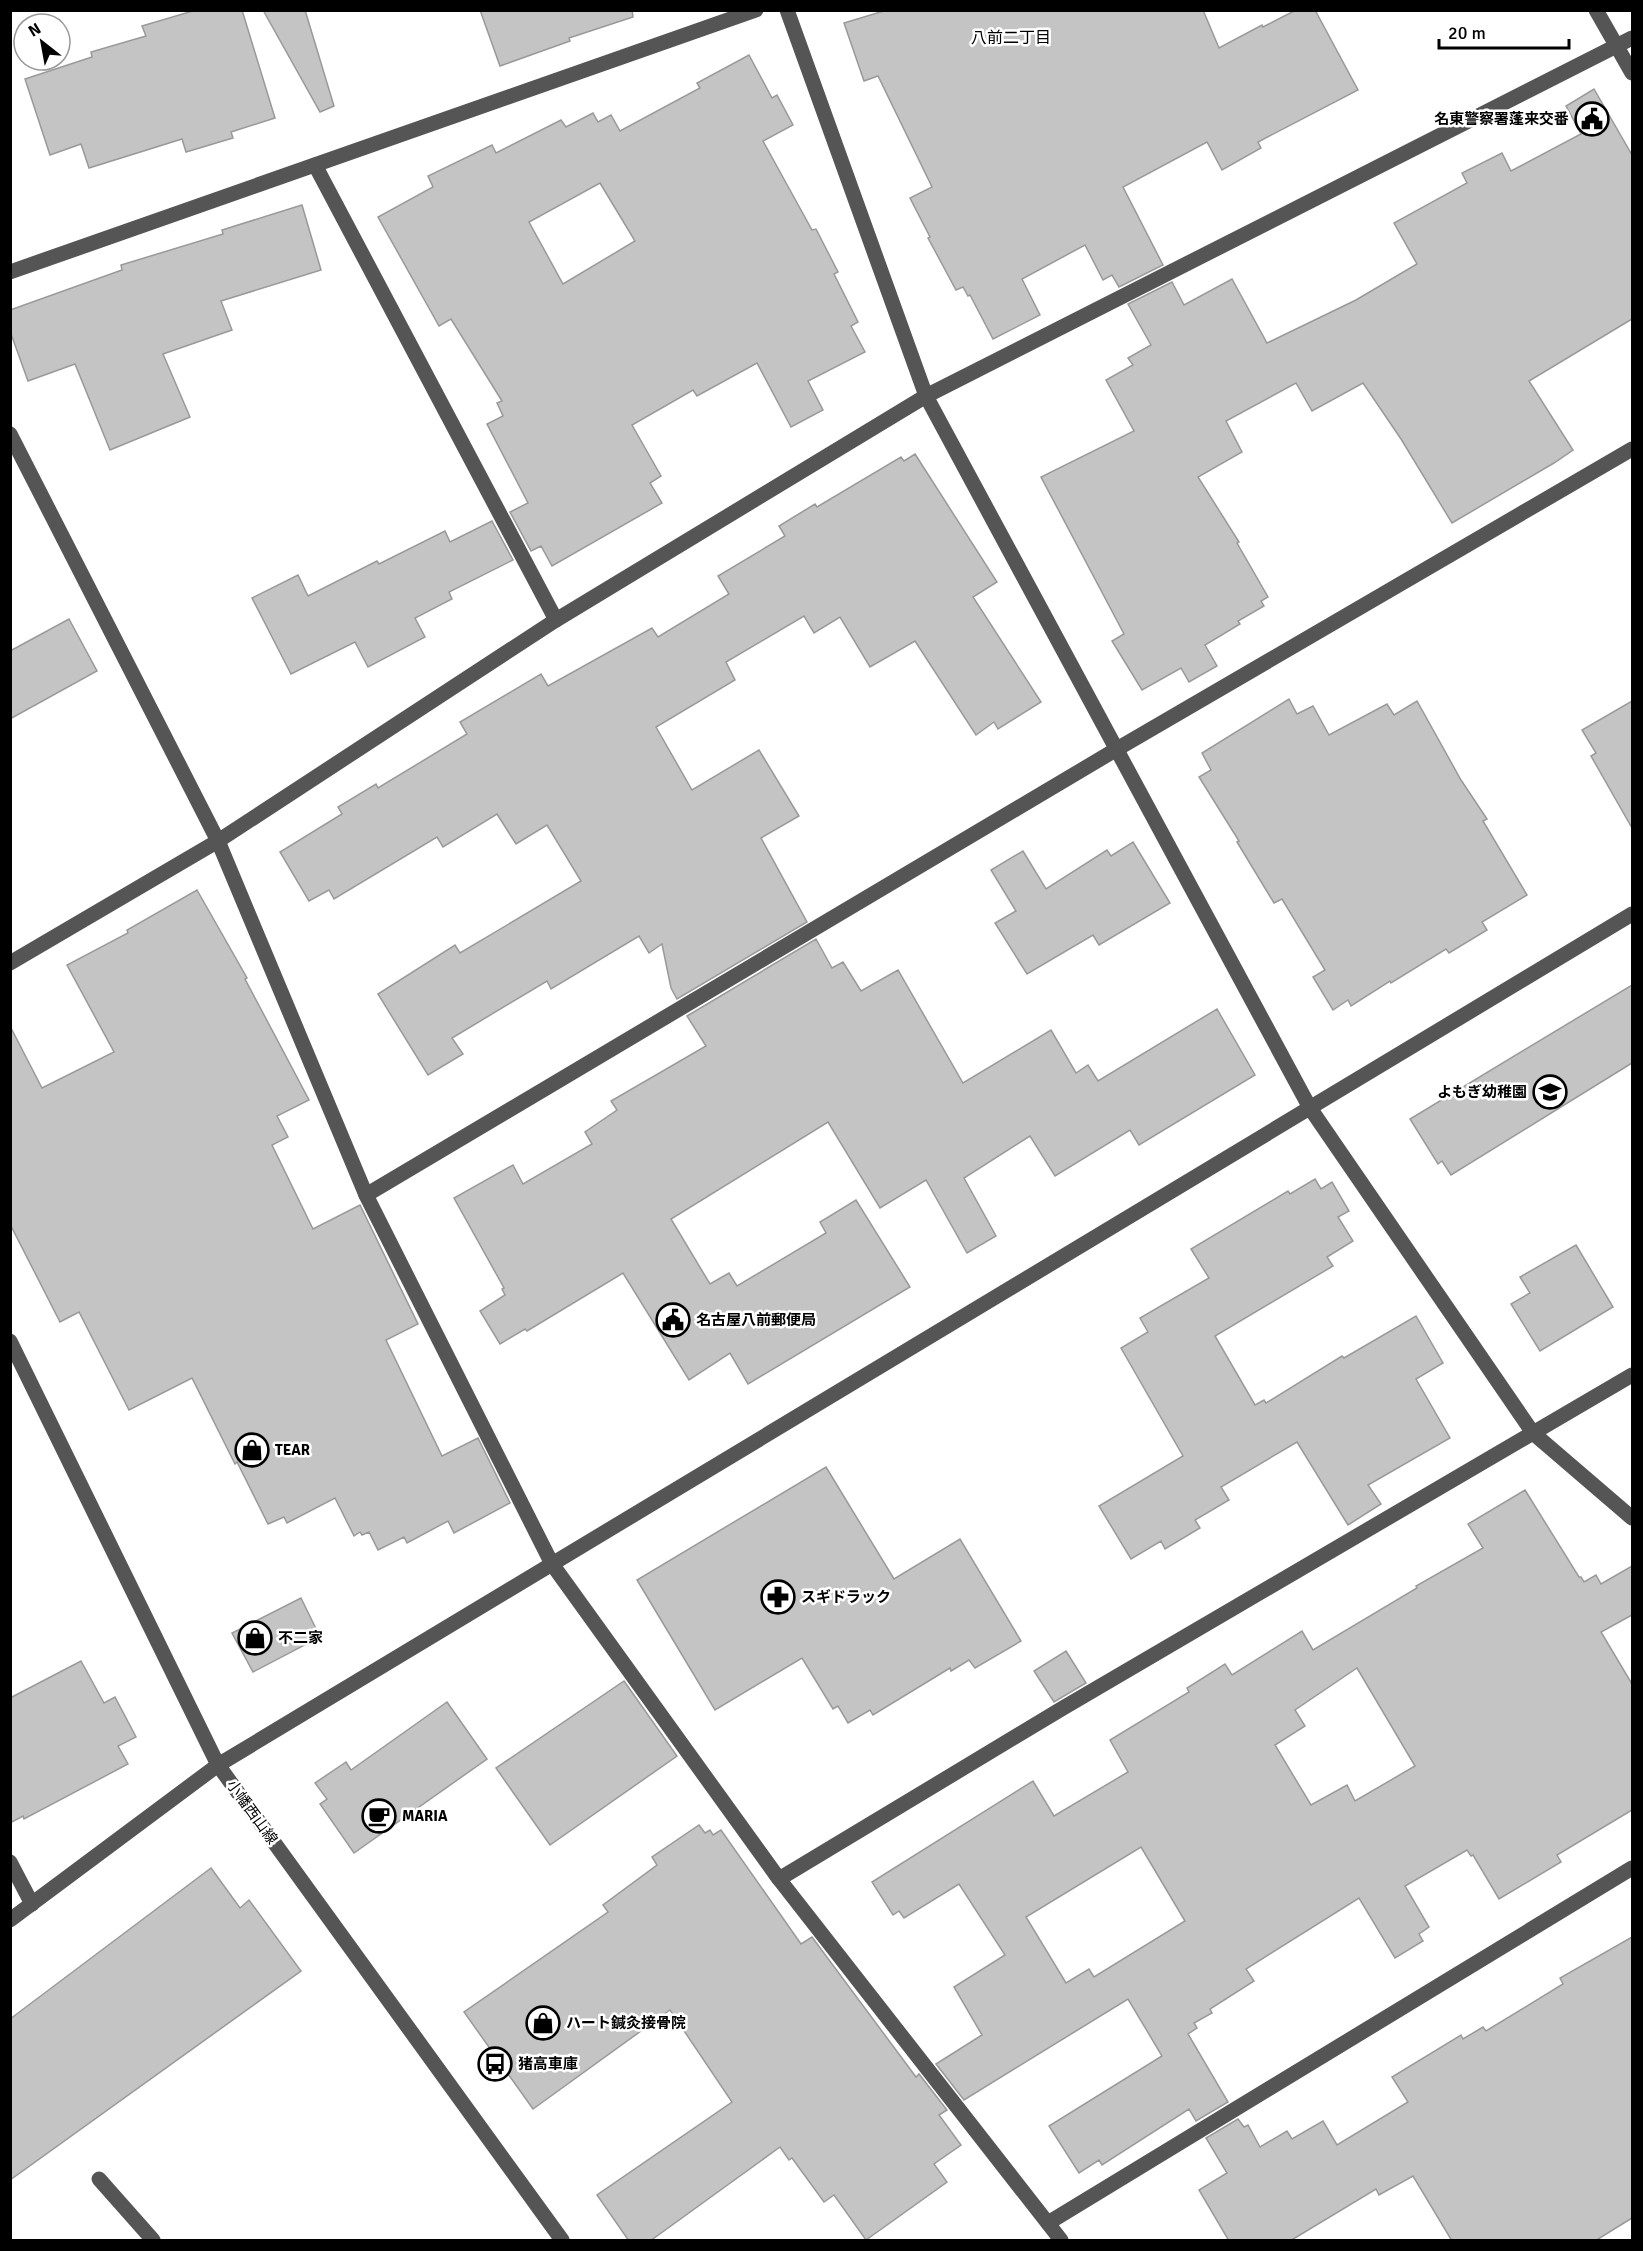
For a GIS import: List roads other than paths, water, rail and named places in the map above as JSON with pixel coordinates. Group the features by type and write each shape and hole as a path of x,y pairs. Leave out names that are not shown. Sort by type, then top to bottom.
{"street":[{"path":"10,272 756,10"},
{"path":"787,10 926,396 1310,1108 1533,1433 1632,1518"},
{"path":"1596,10 1632,73"},
{"path":"10,963 218,841 556,620 926,396 1632,38"},
{"path":"315,165 556,620"},
{"path":"10,434 218,841 366,1195 552,1564 779,1879 1061,2241"},
{"path":"366,1195 1117,749 1632,449"},
{"path":"10,1920 218,1765 1632,914"},
{"name":"小幡西山線","path":"10,1341 218,1765 562,2241"},
{"path":"779,1879 1053,1714 1632,1375"},
{"path":"10,1862 32,1904"},
{"path":"1048,2223 1632,1868"},
{"path":"99,2179 153,2241"}],"place":[{"name":"名東警察署蓬来交番","path":"1592,119"},
{"name":"よもぎ幼稚園","path":"1550,1092"},
{"name":"名古屋八前郵便局","path":"673,1320"},
{"name":"TEAR","path":"252,1450"},
{"name":"スギドラック","path":"778,1597"},
{"name":"不二家","path":"255,1638"},
{"name":"MARIA","path":"379,1816"},
{"name":"ハート鍼灸接骨院","path":"543,2023"},
{"name":"猪高車庫","path":"495,2064"}],"district":[{"name":"八前二丁目","path":"1011,38"}]}
